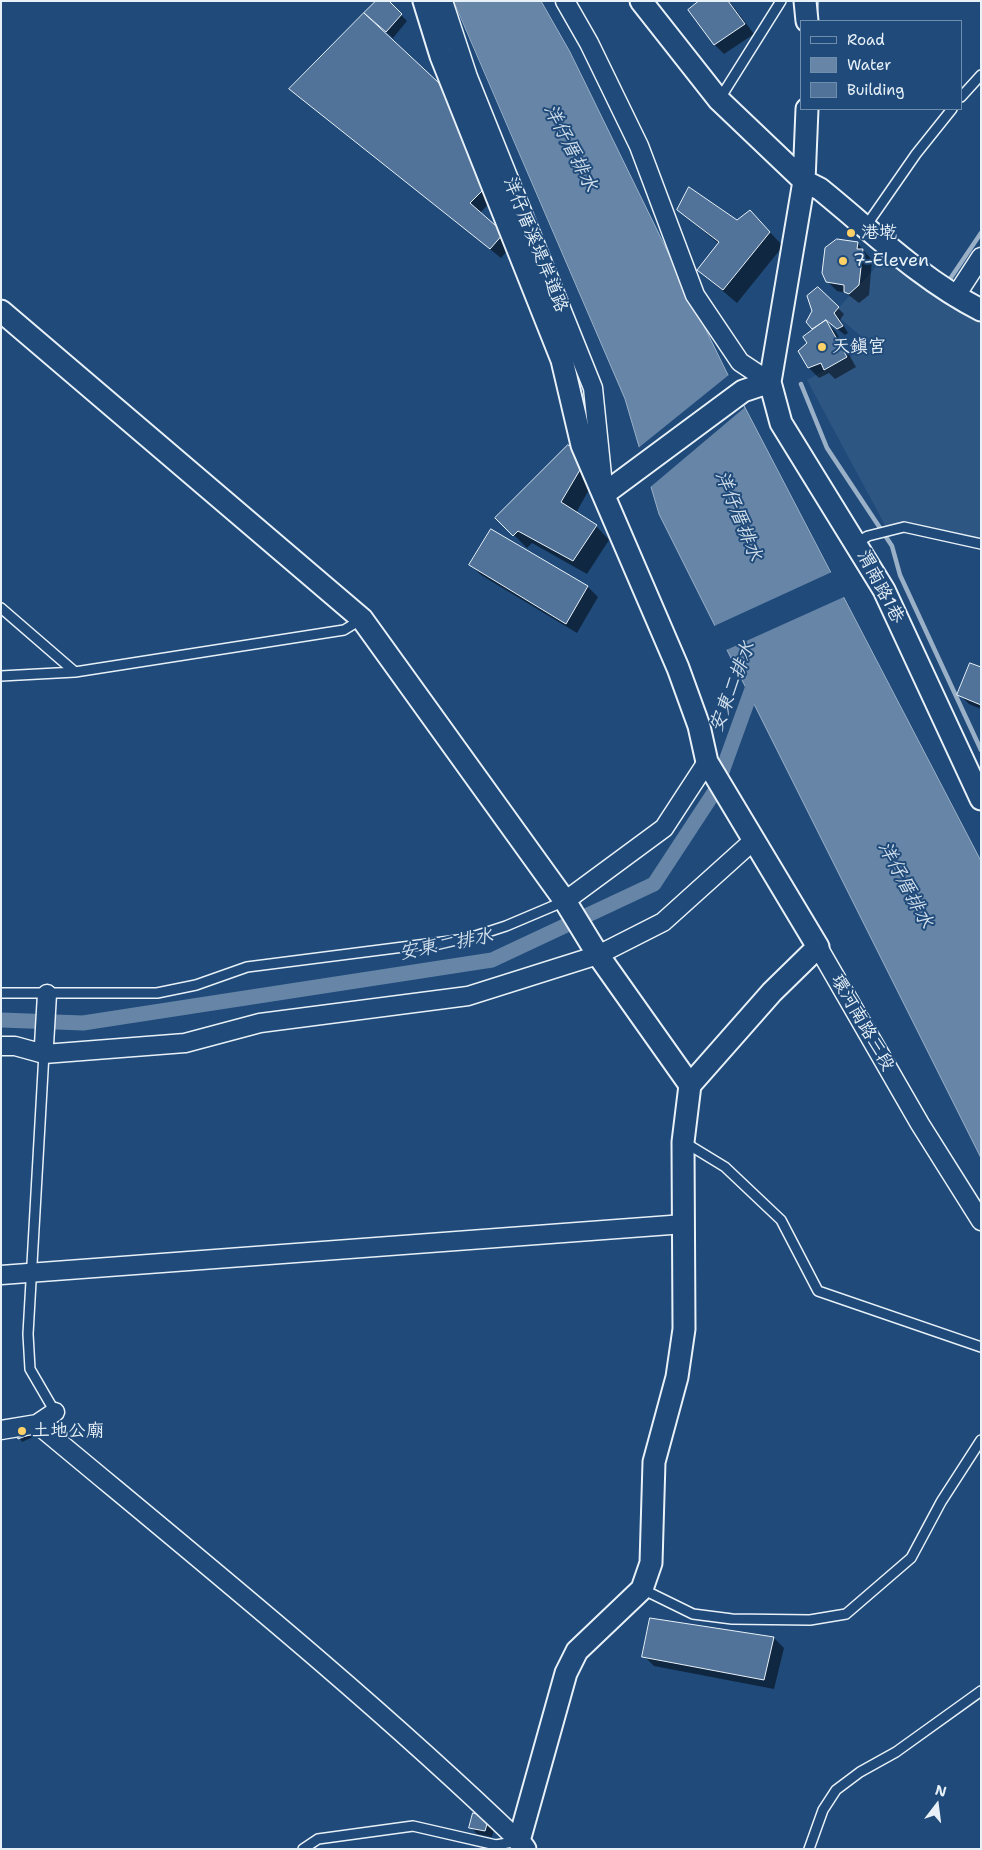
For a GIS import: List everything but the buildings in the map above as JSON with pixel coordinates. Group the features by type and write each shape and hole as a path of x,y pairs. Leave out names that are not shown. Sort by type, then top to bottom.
{"street":[{"name":"環河南路三段","path":"424,1 441,56 562,360 582,445 678,668 699,726 707,762 750,831 920,1124 981,1221"},
{"name":"洋仔厝溪堤岸道路","path":"443,1 468,77 593,388 604,494"},
{"path":"565,1 589,43 639,146 695,295 740,362 770,382"},
{"path":"640,1 719,100 812,185 955,297 981,310"},
{"path":"806,1 807,20"},
{"path":"770,382 812,185 807,110"},
{"path":"955,297 981,257"},
{"path":"1,311 362,619 568,906 595,950 690,1085"},
{"path":"604,494 742,392 770,382"},
{"name":"渭南路1巷","path":"770,382 781,423 884,590 981,799"},
{"path":"568,906 664,828 707,762"},
{"path":"1,1046 44,1049 185,1044 260,1022 468,996 595,950 663,922 750,831"},
{"path":"1,1430 46,1418 230,1585 431,1758 522,1845 566,1673 576,1651 642,1589 651,1563 654,1462 677,1377 684,1329 684,1142 690,1085 772,992 818,947"},
{"path":"44,1049 47,994"},
{"path":"1,1274 684,1224"}],"lane":[{"path":"719,100 781,1"},
{"path":"962,96 981,75"},
{"path":"866,226 916,154 951,110"},
{"path":"856,543 868,536 904,528 981,544"},
{"path":"1,608 75,672"},
{"path":"1,676 75,672 344,630 362,619"},
{"path":"1,993 157,993 196,986 247,967 466,940 568,906"},
{"path":"44,1049 28,1334 30,1369 46,1418"},
{"path":"684,1142 725,1167 781,1220 818,1291 981,1347"},
{"path":"642,1589 693,1614 732,1619 810,1620 846,1614 911,1558 941,1502 981,1440"},
{"path":"809,1849 823,1810 836,1790 860,1772 896,1752 981,1691"},
{"path":"303,1849 318,1839 413,1826 496,1845 522,1845"}],"shaded area":[{"path":"885,257 981,310 981,541 907,524 886,527 807,380 871,345 834,313"}],"water":[{"name":"洋仔厝排水","path":"454,1 541,1 570,52 726,371 981,861 981,1158 659,514 625,399"}],"pier":[{"path":"730,374 739,390 744,408 648,489 637,449"},
{"path":"834,571 846,596 724,651 712,627"}],"waterway":[{"path":"816,15 817,1"},
{"path":"950,279 981,233"},
{"path":"801,384 827,448 892,546 900,575 981,750"},
{"name":"安東二排水","path":"1,1020 83,1023 492,960 654,884 715,791 756,678"}],"place":[{"name":"港墘","path":"851,233"},
{"name":"7-Eleven","path":"843,261"},
{"name":"天鎮宮","path":"822,347"},
{"name":"土地公廟","path":"22,1431"}]}
